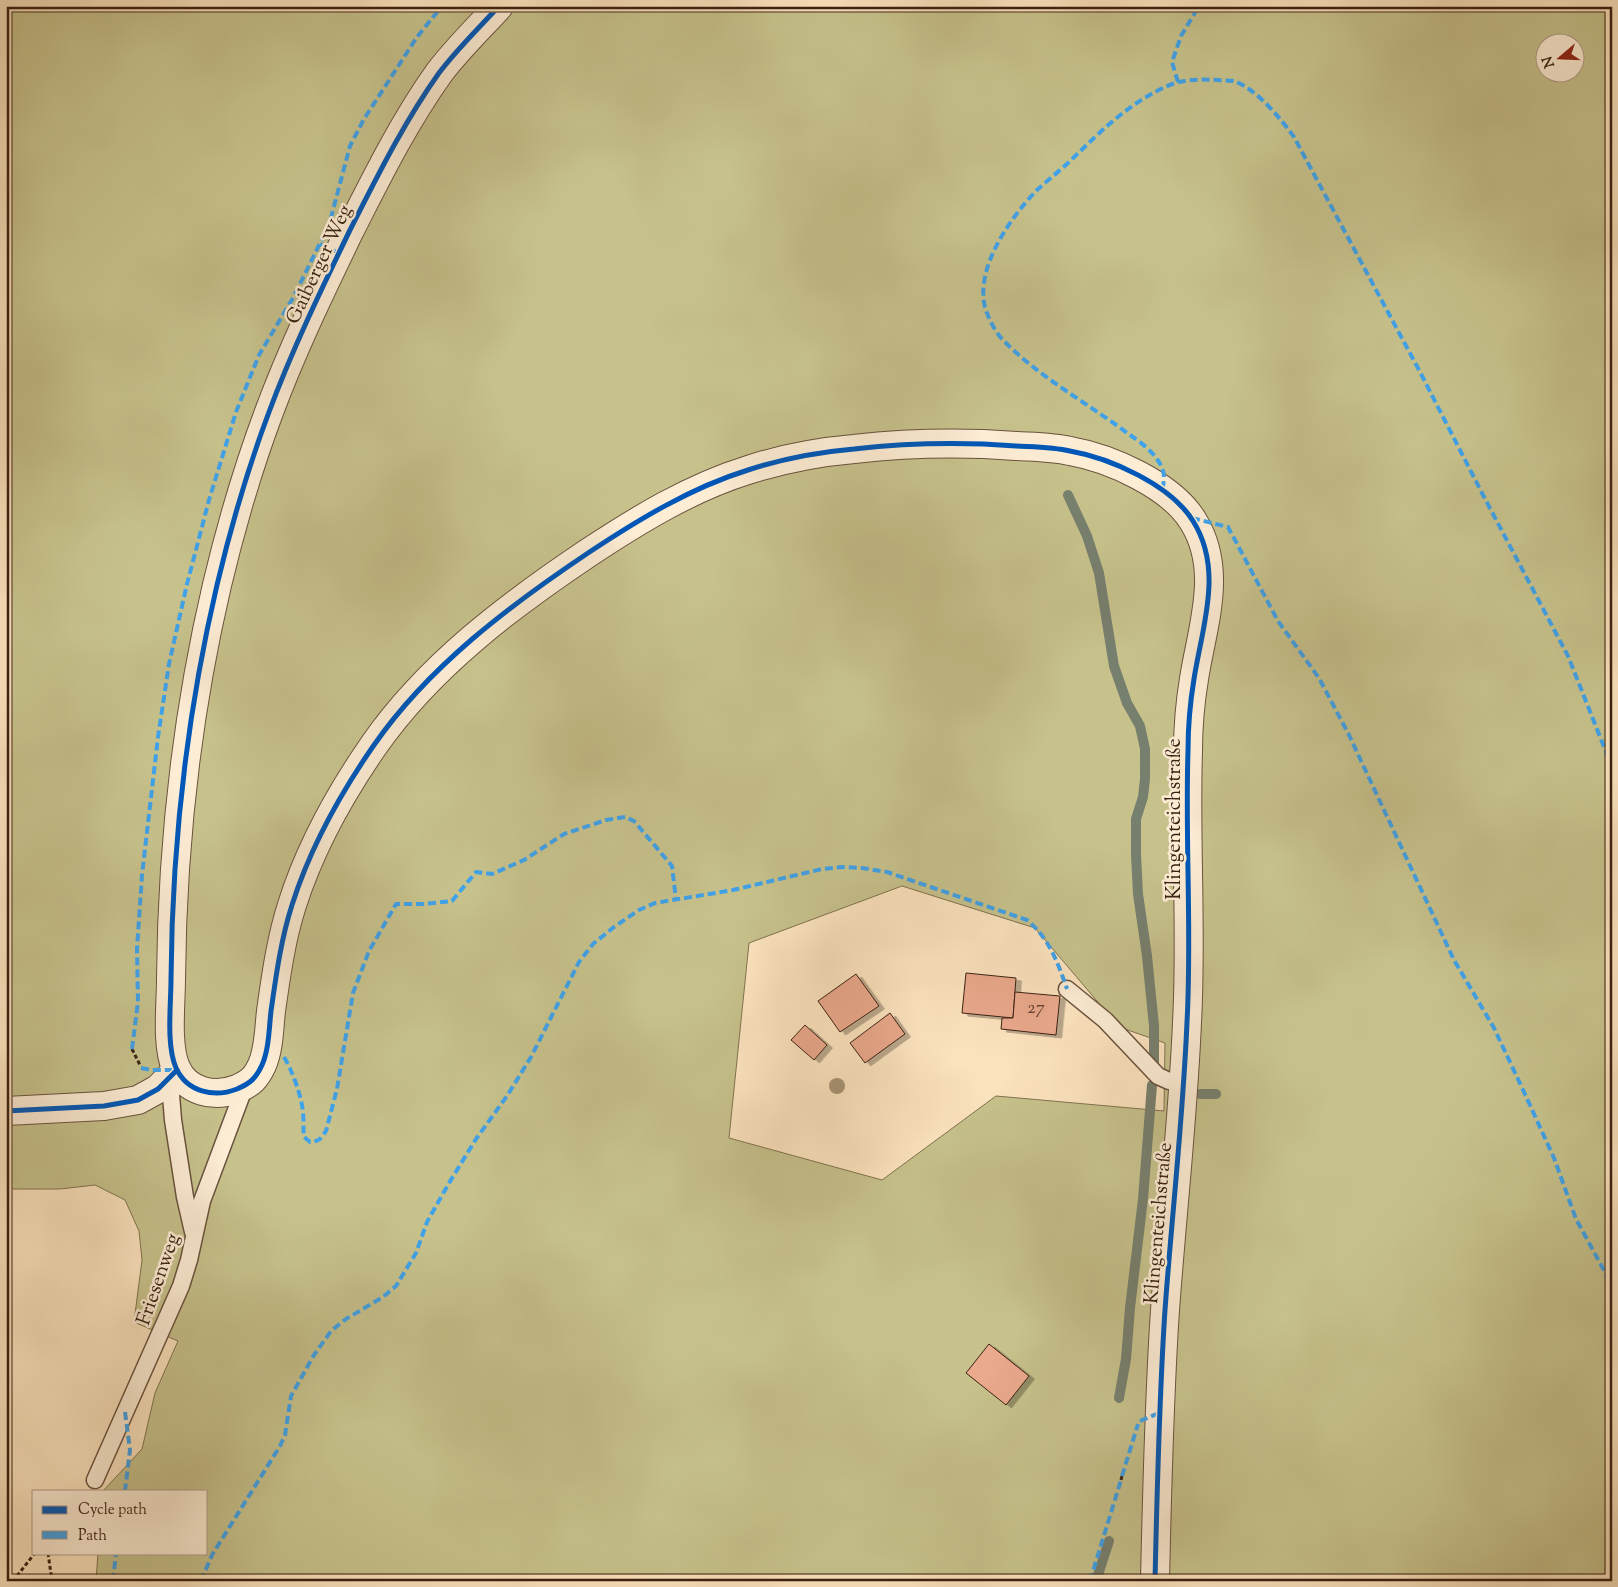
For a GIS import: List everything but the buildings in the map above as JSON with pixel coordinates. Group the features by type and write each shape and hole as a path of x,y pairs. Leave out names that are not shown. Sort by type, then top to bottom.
{"street":[{"name":"Gaiberger Weg","path":"177,1070 172,1052 170,1026 171,944 176,860 190,729 202,654 218,580 242,492 272,404 316,302 362,206 426,93 457,50 499,6"},
{"name":"Klingenteichstraße","path":"245,1086 254,1078 264,1058 281,951 290,909 309,860 332,811 373,746 393,719 458,651 549,580 600,546 672,502 708,485 748,470 832,451 883,446 940,444 987,444 1069,450 1101,460 1163,489 1192,518 1200,534 1209,569 1210,592 1194,678 1188,741 1188,1011 1165,1311 1155,1581"},
{"path":"6,1111 104,1106 138,1100 158,1089 177,1070 184,1081 194,1089 208,1093 225,1092 245,1086"}],"lane":[{"path":"1067,989 1105,1020 1158,1076 1169,1081 1184,1082"},
{"path":"177,1070 171,1095 172,1112 185,1197 194,1237"},
{"name":"Friesenweg","path":"95,1480 181,1286 202,1201 245,1086"}],"path":[{"path":"132,1049 141,1068"},
{"path":"13,1581 34,1554"},
{"path":"48,1554 52,1581"}],"shaded area":[{"path":"6,6 1612,6 1612,1581 96,1581 98,1554 208,1554 208,1490 104,1490 142,1449 155,1393 178,1341 134,1322 142,1260 139,1231 125,1200 95,1185 60,1189 6,1189","holes":["902,886 1035,928 1119,1027 1165,1043 1164,1111 996,1096 882,1180 729,1138 749,943"]}],"waterway":[{"path":"1068,495 1087,536 1099,573 1114,666 1127,703 1140,726 1145,749 1143,797 1136,819 1136,855 1138,894 1154,1026 1154,1063"},
{"path":"1119,1398 1126,1359 1143,1199 1152,1085"},
{"path":"1200,1094 1216,1094"},
{"path":"1096,1581 1109,1541"}],"marked path":[{"path":"132,1049 138,1002 137,949 142,875 158,737 169,664 209,500 236,412 259,355 293,298 329,225 350,146 364,119 417,37 442,6"},
{"path":"1178,82 1172,62 1181,36 1199,6"},
{"path":"1163,489 1163,471 1158,460 1150,450 1035,368 1002,339 993,326 985,307 983,292 985,276 990,260 1006,228 1027,201 1101,131 1124,112 1149,95 1183,81 1233,81 1241,84 1259,97 1275,113 1294,137 1419,370 1568,656 1612,767"},
{"path":"320,244 339,253"},
{"path":"1192,518 1228,527 1278,621 1319,678 1349,735 1454,960 1494,1028 1554,1158 1576,1219 1612,1285"},
{"path":"284,1057 301,1099 304,1137 310,1142 314,1142 320,1139 326,1131 337,1089 353,993 369,951 396,904 452,901 476,872 492,874 524,860 564,834 606,820 625,817 634,821 672,866 676,900"},
{"path":"201,1581 212,1555 280,1446 285,1435 291,1396 314,1355 331,1331 346,1319 383,1297 396,1286 416,1253 427,1222 449,1183 531,1057 579,962 593,944 614,927 639,910 655,903 733,890 822,869 862,868 887,872 1027,920 1047,943 1067,989"},
{"path":"141,1068 177,1070"},
{"path":"125,1412 130,1450 125,1490"},
{"path":"1140,1421 1159,1413"},
{"path":"1122,1476 1138,1424"},
{"path":"1090,1581 1121,1480"},
{"path":"113,1581 116,1554"}],"cycle path":[{"path":"499,6 439,73 414,111 381,170 328,275 287,366 261,433 240,497 206,633 183,780 174,880 172,929 170,1037 176,1068 187,1083 194,1088 210,1093 228,1092 237,1089 246,1085 255,1077 262,1065 266,1052 282,944 299,884 327,822 349,783 374,745 420,689 472,639 558,573 626,529 685,495 727,477 787,459 841,450 894,445 935,444 1050,448 1103,460 1138,475 1170,496 1193,521 1202,540 1207,559 1209,579 1208,599 1194,679 1189,724 1187,785 1188,988 1183,1094 1163,1344 1158,1445 1155,1581"},
{"path":"6,1111 104,1106 138,1100 158,1089 177,1070"}]}
